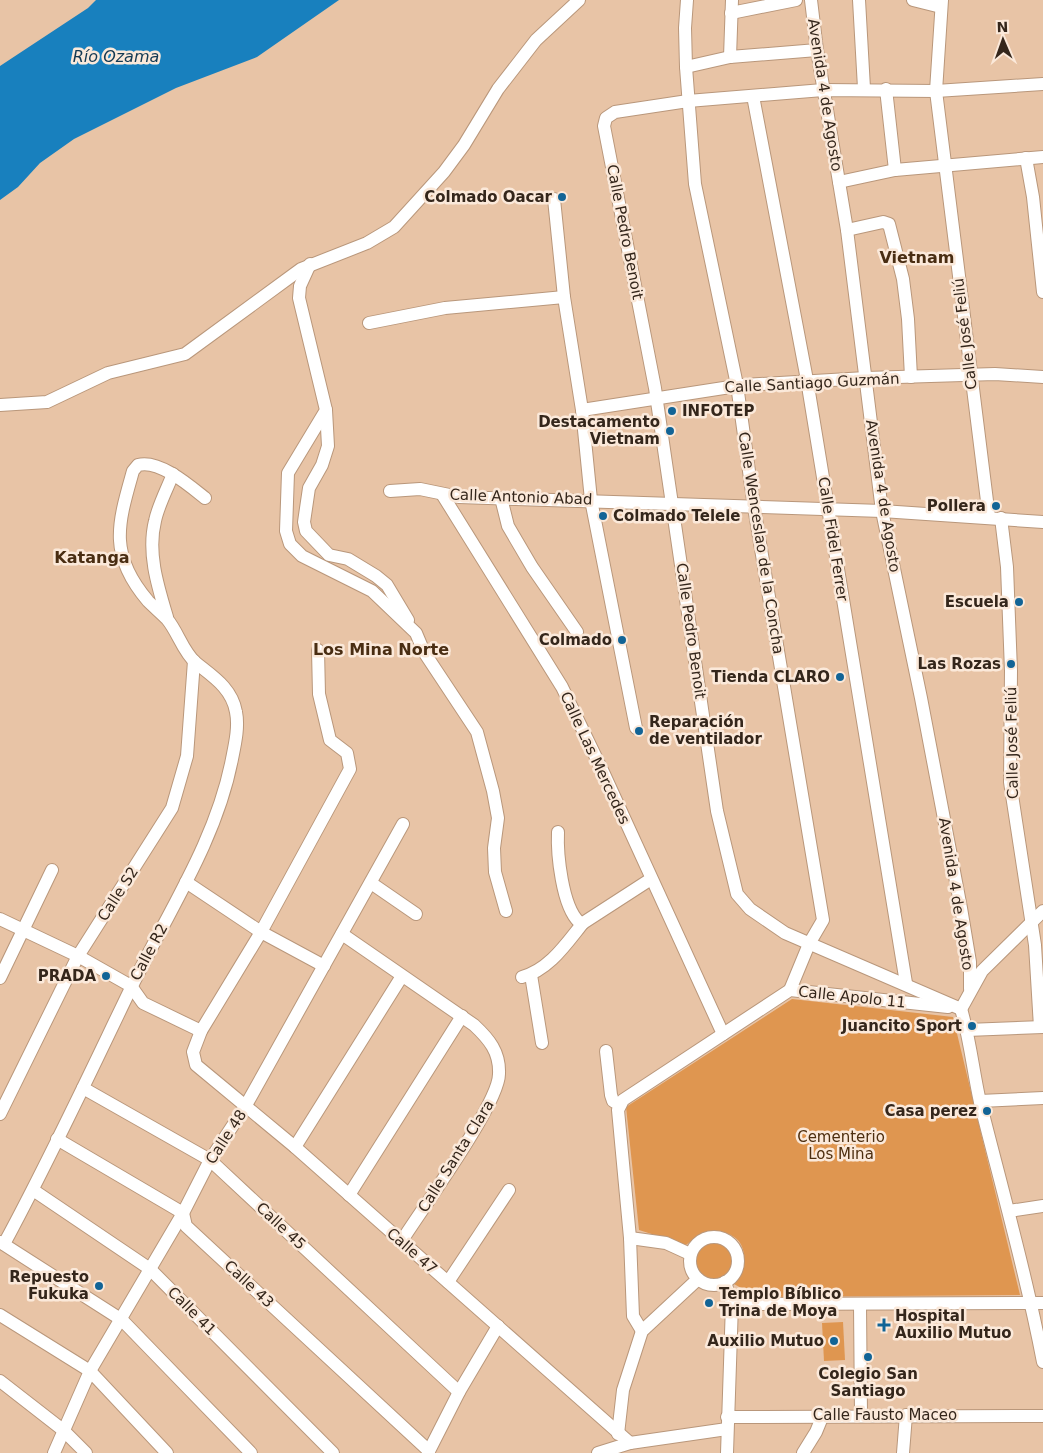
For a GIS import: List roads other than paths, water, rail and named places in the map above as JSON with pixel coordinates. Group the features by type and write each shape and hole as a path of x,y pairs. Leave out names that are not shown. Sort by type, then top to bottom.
{"street":[{"path":"0,405 46,402 108,373 185,354 291,275 310,264 367,242 394,227 449,165 464,145 498,89 536,40 579,0"},
{"name":"Calle Wenceslao de la Concha","path":"687,0 685,28 686,67 695,184 737,386 754,507 823,920 810,944 790,990"},
{"path":"730,57 731,6 796,0"},
{"name":"Avenida 4 de Agosto","path":"811,0 823,90 847,230 882,511 921,698 959,898 970,962 970,989"},
{"path":"859,0 864,88"},
{"path":"913,0 941,3"},
{"name":"Calle José Feliú","path":"941,3 936,91 943,164 970,375 995,517 1007,567 1011,671 1010,782 1035,945 1042,1027"},
{"path":"686,67 730,57 817,50"},
{"path":"688,101 864,88 936,91 1043,84"},
{"path":"886,89 895,170"},
{"name":"Calle Fidel Ferrer","path":"753,96 807,380 906,983"},
{"name":"Calle Pedro Benoit","path":"688,101 615,112 606,118 604,126 656,397 717,811 733,884 737,894 750,909 785,933 906,983 961,1009"},
{"path":"839,182 895,170 943,164 1043,157"},
{"path":"1026,158 1043,292"},
{"path":"554,199 564,297 582,410 591,500 636,728"},
{"path":"847,230 883,222 889,224 903,279 908,319 911,377"},
{"path":"310,264 300,286 298,298 326,410 328,446 322,465 310,488 304,522 306,531 329,555 348,559 387,585 416,633 424,652 477,732 496,808 495,872 506,911"},
{"path":"369,322 445,308 564,297"},
{"name":"Calle Santiago Guzmán","path":"582,410 656,397 737,386 807,380 970,375 1043,376"},
{"path":"326,410 288,473 286,531 290,544 302,556 372,592 416,633"},
{"path":"194,661 168,620 139,590 124,562 120,548 119,518 133,471 138,465 147,464 173,474 205,498"},
{"path":"168,620 156,574 153,538 154,521 173,474"},
{"name":"Calle Antonio Abad","path":"390,491 420,489 442,494 501,498 882,511 995,517 1043,522"},
{"name":"Calle Las Mercedes","path":"442,494 562,687 723,1034"},
{"path":"501,498 508,526 532,567 577,632"},
{"path":"0,918 78,956 131,986 143,1003 200,1031 260,932 350,769 346,752 330,740 319,694 318,650"},
{"name":"Calle R2","path":"2,1243 33,1190 131,986 186,882 228,782 237,713 233,700 213,675 194,661"},
{"name":"Calle S2","path":"0,1114 78,956 172,808 188,749 194,661"},
{"name":"Calle 48","path":"54,1453 90,1372 122,1320 210,1160 245,1107 403,824"},
{"path":"558,832 565,890 576,920 582,923"},
{"path":"0,978 52,870"},
{"path":"542,1043 527,976 558,954 582,923 651,879"},
{"path":"186,882 260,932 324,966"},
{"path":"371,883 416,914"},
{"path":"1043,911 982,971 970,989 961,1009 967,1030 980,1101 1009,1211 1037,1303 1043,1362"},
{"name":"Calle Santa Clara","path":"342,934 462,1016 487,1037 496,1050 500,1076 490,1105 401,1242"},
{"path":"295,1147 402,976"},
{"name":"Calle Apolo 11","path":"620,1105 623,1100 790,990 961,1009"},
{"path":"349,1195 462,1016"},
{"path":"967,1030 1042,1027"},
{"name":"Calle 47","path":"200,1031 193,1052 196,1065 295,1147 630,1443"},
{"path":"606,1051 611,1095 614,1101 620,1105 618,1110 630,1238 632,1316 642,1331"},
{"name":"Calle 45","path":"83,1088 210,1160 459,1392"},
{"path":"980,1101 1043,1098"},
{"name":"Calle 43","path":"57,1140 182,1213 186,1226 429,1452"},
{"name":"Calle 41","path":"33,1190 150,1269 333,1453"},
{"path":"448,1282 509,1190"},
{"path":"1009,1211 1043,1206"},
{"path":"706,1237 722,1238 735,1248 738,1263 732,1277 725,1282 716,1285 707,1284 698,1279 691,1268 690,1254 694,1247 706,1237"},
{"path":"630,1238 666,1243 690,1254"},
{"path":"2,1243 122,1320 251,1453"},
{"path":"618,1434 623,1390 642,1331 698,1279"},
{"path":"725,1282 732,1304 727,1453"},
{"path":"732,1304 1037,1303"},
{"path":"860,1304 861,1415"},
{"path":"0,1315 90,1372 167,1453"},
{"path":"429,1452 459,1392 498,1326"},
{"path":"0,1381 63,1430 86,1453"},
{"path":"803,1453 816,1432 823,1415"},
{"name":"Calle Fausto Maceo","path":"598,1453 630,1443 727,1423 823,1415 1043,1416"},
{"path":"903,1453 906,1415"}],"water":[{"name":"Río Ozama","path":"96,0 339,0 257,57 176,88 74,139 40,163 18,187 0,200 0,66 88,8"}],"place":[{"name":"Colmado Oacar","path":"562,197"},
{"name":"INFOTEP","path":"672,411"},
{"name":"Destacamento Vietnam","path":"670,431"},
{"name":"Pollera","path":"996,506"},
{"name":"Colmado Telele","path":"603,516"},
{"name":"Escuela","path":"1019,602"},
{"name":"Colmado","path":"622,640"},
{"name":"Las Rozas","path":"1011,664"},
{"name":"Tienda CLARO","path":"840,677"},
{"name":"Reparación de ventilador","path":"639,731"},
{"name":"PRADA","path":"106,976"},
{"name":"Juancito Sport","path":"972,1026"},
{"name":"Casa perez","path":"987,1111"},
{"name":"Repuesto Fukuka","path":"99,1286"},
{"name":"Templo Bíblico Trina de Moya","path":"709,1303"},
{"name":"Hospital Auxilio Mutuo","path":"884,1325"},
{"name":"Auxilio Mutuo","path":"834,1341"},
{"name":"Colegio San Santiago","path":"868,1357"}],"district":[{"name":"Vietnam","path":"917,257"},
{"name":"Katanga","path":"92,557"},
{"name":"Los Mina Norte","path":"381,649"}],"park label":[{"name":"Cementerio Los Mina","path":"841,1146"}]}
